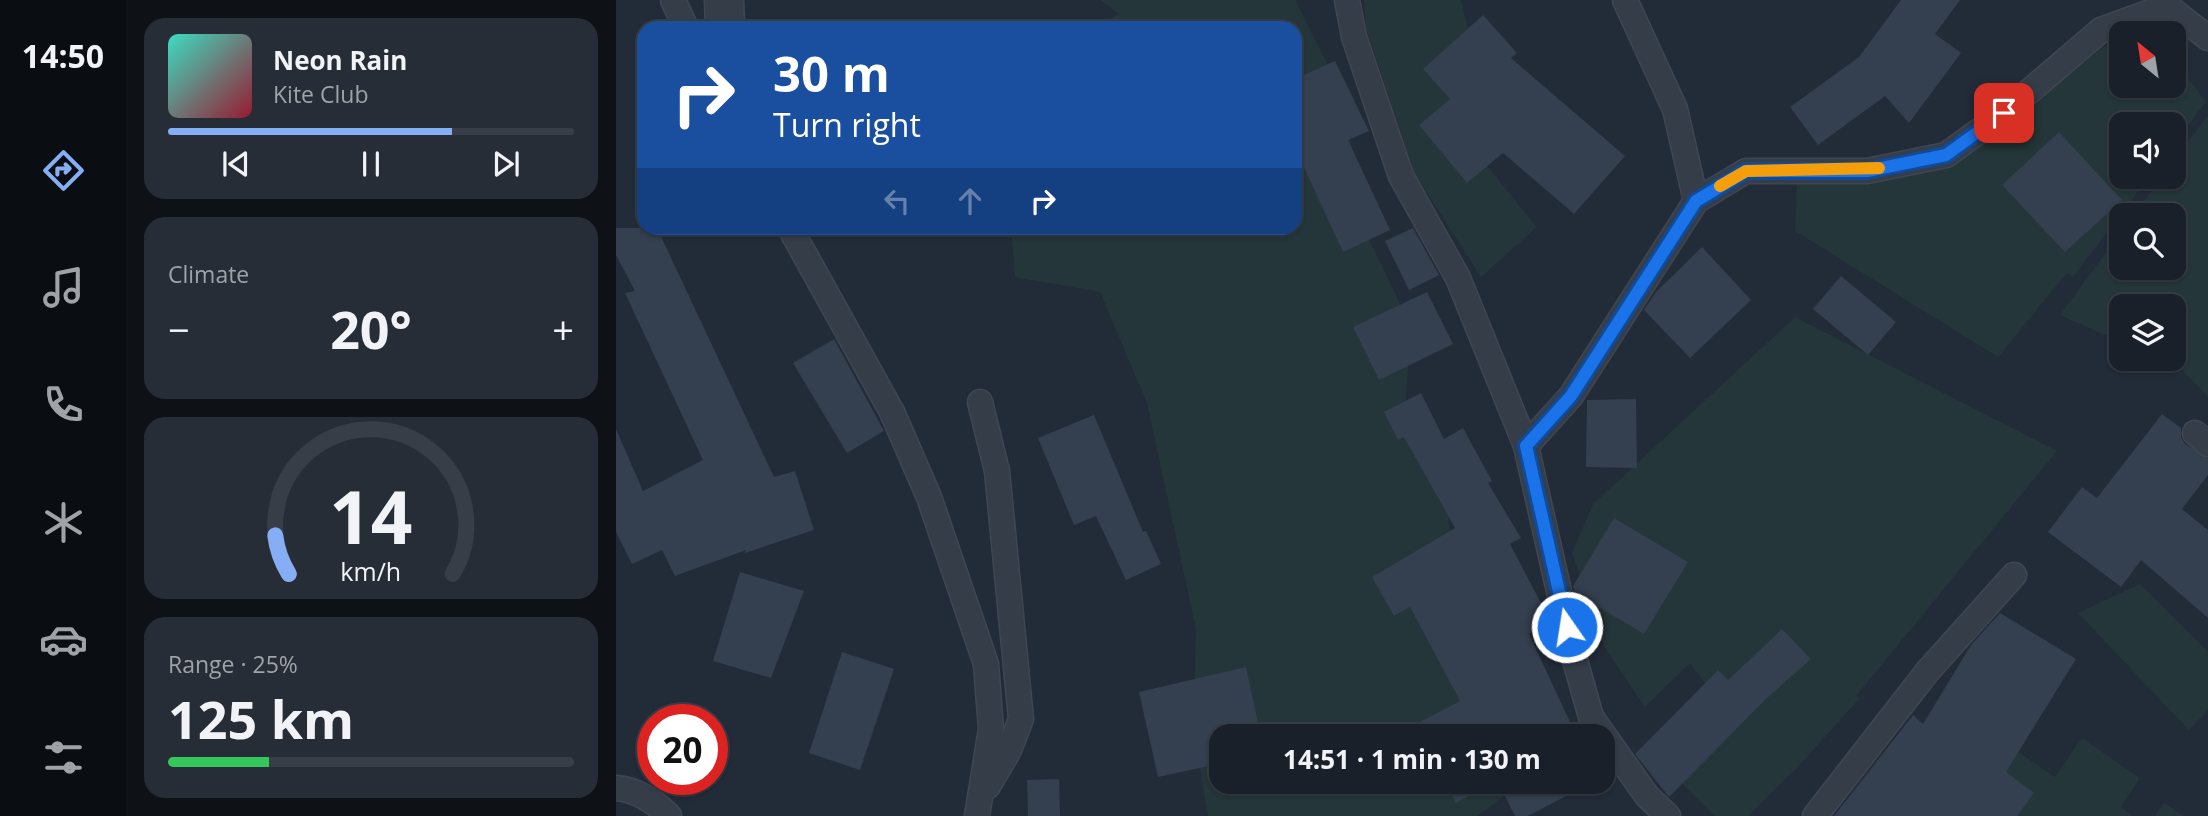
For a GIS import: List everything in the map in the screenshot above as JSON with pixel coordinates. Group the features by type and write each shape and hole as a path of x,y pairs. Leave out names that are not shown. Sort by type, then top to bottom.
{"street":[{"path":"724,0 724,21"}],"lane":[{"path":"673,0 683,21"},
{"path":"1347,0 1354,37 1401,176 1458,278 1526,446 1573,653 1591,717 1647,796 1668,816"},
{"path":"1625,0 1675,109 1696,201"},
{"path":"1526,446 1571,396 1696,201 1746,171 1867,171 1946,155 2004,113 2101,30 2166,3 2208,38"},
{"path":"794,235 892,412 929,498 986,664 991,729 980,806"},
{"path":"980,402 998,471 1021,719 1009,750 980,806"},
{"path":"1815,816 1927,671 2014,575"},
{"path":"616,788 628,788 661,807 668,816"}],"shaded area":[{"path":"1101,0 1295,0 1352,113 1348,195 1411,327 1404,422 1446,470 1451,559 1503,724 1209,724 1209,794 1507,794 1477,816 1208,816 1193,726 1196,629 1147,403 1100,292 1015,277 1012,235 1302,235 1302,21 1106,21 1118,14"},
{"path":"1364,0 1461,0 1472,47 1456,128 1537,227 1481,277 1414,173 1366,28"},
{"path":"2109,45 2109,98 2186,98 2186,75 2206,102 2186,128 2186,112 2109,112 2109,189 2140,189 2129,203 2109,203 2109,230 2073,277 2067,273 1998,357 1795,231 1797,179 1951,165 1996,135"},
{"path":"2208,115 2208,397 2183,371 2186,371 2186,294 2109,294 2109,337 2060,315 2109,248 2109,280 2186,280 2186,203 2143,203 2153,189 2186,189 2186,145"},
{"path":"1795,317 2057,451 1857,695 1860,698 1797,768 1748,816 1715,816 1669,770 1730,715 1690,663 1645,707 1605,648 1572,553 1593,504"},
{"path":"2140,584 2208,652 2208,710 2189,730 2078,613"},
{"path":"1947,704 2055,777 2082,738 2140,778 2121,807 2133,816 1988,816"},
{"path":"2164,803 2183,816 2155,816"}],"building":[{"path":"1901,0 1960,0 1935,34 1961,53 1909,123 1885,96 1818,145 1790,107 1859,57"},
{"path":"1483,15 1517,53 1511,58 1625,156 1574,214 1503,153 1467,183 1419,125 1450,99 1423,69"},
{"path":"1335,61 1369,131 1348,140 1390,230 1343,252 1302,163 1302,76"},
{"path":"2059,132 2122,200 2119,203 2109,203 2109,212 2065,252 2002,185"},
{"path":"616,228 637,228 637,235 660,235 774,477 795,471 814,530 745,553 746,550 675,576 662,550 632,564 616,532 616,429 643,491 703,460 625,293 635,291 616,255"},
{"path":"1413,228 1439,275 1409,290 1385,241"},
{"path":"1702,247 1751,300 1690,358 1644,310 1656,292"},
{"path":"1841,276 1896,322 1868,355 1813,309"},
{"path":"1427,292 1453,344 1379,380 1353,327"},
{"path":"834,339 884,431 847,453 793,363"},
{"path":"1421,393 1444,439 1463,428 1492,481 1488,483 1521,538 1510,544 1551,622 1529,634 1571,724 1416,724 1460,701 1410,607 1394,616 1372,577 1455,528 1404,437 1398,440 1384,412"},
{"path":"1636,399 1637,468 1586,467 1587,400"},
{"path":"2162,414 2181,428 2181,437 2185,444 2208,458 2208,475 2182,509 2208,530 2208,618 2141,560 2121,587 2048,532 2082,487 2097,498"},
{"path":"1094,415 1143,532 1146,531 1161,564 1126,580 1096,516 1074,525 1038,438"},
{"path":"1614,518 1688,562 1644,634 1575,593 1573,586"},
{"path":"740,572 804,591 771,678 713,661"},
{"path":"2000,613 2076,659 2006,772 2034,793 2017,816 1834,816 1913,715 1923,724 1971,645"},
{"path":"1782,629 1811,659 1766,699 1669,797 1635,754 1718,670 1728,680"},
{"path":"842,652 894,669 860,770 809,753"},
{"path":"1246,667 1258,724 1209,724 1209,766 1158,777 1139,692"},
{"path":"1059,779 1060,816 1028,816 1027,780"},
{"path":"1451,794 1473,794 1456,803"},
{"path":"1504,794 1570,794 1528,816 1515,816"}],"slow traffic":[{"path":"1720,186 1746,171 1867,171 1879,168"}],"route":[{"path":"1567,627 1526,446 1571,396 1696,201 1746,171 1867,171 1946,155 2004,113"}]}
